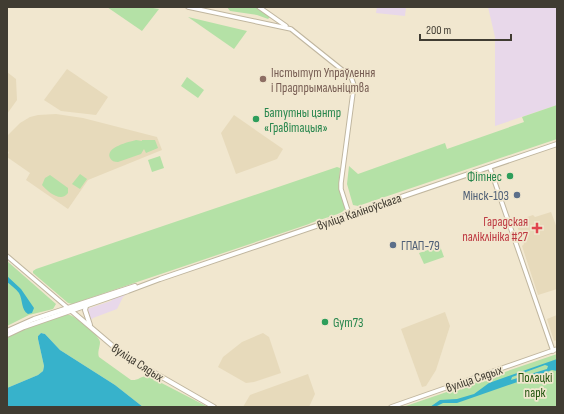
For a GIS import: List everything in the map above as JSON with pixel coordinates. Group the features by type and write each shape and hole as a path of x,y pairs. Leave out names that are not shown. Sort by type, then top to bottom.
{"main road":[{"name":"вуліца Каліноўскага","path":"7,331 23,323 87,305 557,144"},
{"name":"вуліца Каліноўскага","path":"7,336 24,327 109,293 160,279"},
{"path":"87,305 85,309 91,328"},
{"name":"вуліца Сядых","path":"70,309 114,347 137,364 214,407"}],"street":[{"path":"188,7 291,29"},
{"path":"259,7 291,29 346,71 354,82 341,180 342,192 349,214"},
{"path":"271,24 273,18"},
{"path":"490,168 555,350"},
{"path":"7,256 70,309"},
{"name":"вуліца Сядых","path":"391,407 555,350"}],"shaded area":[{"path":"377,7 406,7 405,16 376,13"},
{"path":"488,7 557,7 557,105 495,126 495,37"},
{"path":"67,69 108,97 96,115 61,111 44,100"},
{"path":"7,72 16,79 17,100 7,114"},
{"path":"56,114 83,118 157,137 162,150 88,180 68,209 26,180 30,173 7,157 9,152 7,151 7,136 20,123 30,117 38,115"},
{"path":"234,115 283,149 277,159 236,174 221,133"},
{"path":"551,212 557,228 557,289 538,295 522,246 524,244 515,221 533,215 535,217"},
{"path":"128,293 123,297 117,309 93,318 91,320 93,323 91,321 87,309 111,301 111,299"},
{"path":"445,312 450,326 436,370 426,386 422,387 401,329"},
{"path":"557,315 557,340 554,341 547,319"},
{"path":"263,333 269,337 281,373 254,382 246,383 218,367 223,357 242,342"},
{"path":"308,374 315,394 309,407 243,407 250,395"}],"green space":[{"path":"107,7 147,7 159,9 142,31"},
{"path":"227,7 256,7 270,17 268,19 257,15 230,11"},
{"path":"188,17 247,31 234,49"},
{"path":"187,77 204,90 198,98 181,86"},
{"path":"557,105 557,139 358,206 353,205 347,184 349,166 358,174 445,143 447,149 524,122 522,117"},
{"path":"136,140 155,140 158,148 146,153 144,149 141,154 118,162 113,161 110,158 109,154 114,148"},
{"path":"160,156 164,168 152,172 148,160"},
{"path":"337,167 340,168 339,186 345,209 335,215 72,304 68,303 33,273 36,269"},
{"path":"80,174 87,179 80,189 72,184"},
{"path":"50,175 68,188 68,193 65,196 58,197 42,185 45,178"},
{"path":"440,246 444,257 424,264 419,253"},
{"path":"7,261 56,304 53,309 29,315 7,326"},
{"path":"66,315 74,317 93,332 100,342 98,353 99,357 131,380 148,376 208,407 143,407 115,385 60,350 45,334 41,333 38,336 38,339 44,366 43,371 38,375 7,388 7,337 22,330"},
{"name":"Полацкі парк","path":"557,354 557,407 403,407"}],"water":[{"path":"7,276 21,289 34,308 32,313 28,314 24,310 19,293 7,282"},
{"path":"41,333 45,334 60,350 115,385 143,407 7,407 7,388 38,375 43,371 44,366 38,339 38,336"},
{"path":"557,359 557,371 552,370 457,403 443,403 435,407 430,407 440,400 457,399 474,394 489,383","holes":["545,365 548,366 547,369 511,380 512,377"]}],"place":[{"name":"Інстытут Упраўлення і Прадпрымальніцтва","path":"263,79"},
{"name":"Батутны цэнтр «Гравітацыя»","path":"256,119"},
{"name":"Фітнес","path":"510,176"},
{"name":"Мінск-103","path":"517,195"},
{"name":"Гарадская паліклініка #27","path":"537,228"},
{"name":"ГПАП-79","path":"393,245"},
{"name":"Gym73","path":"325,322"}]}
